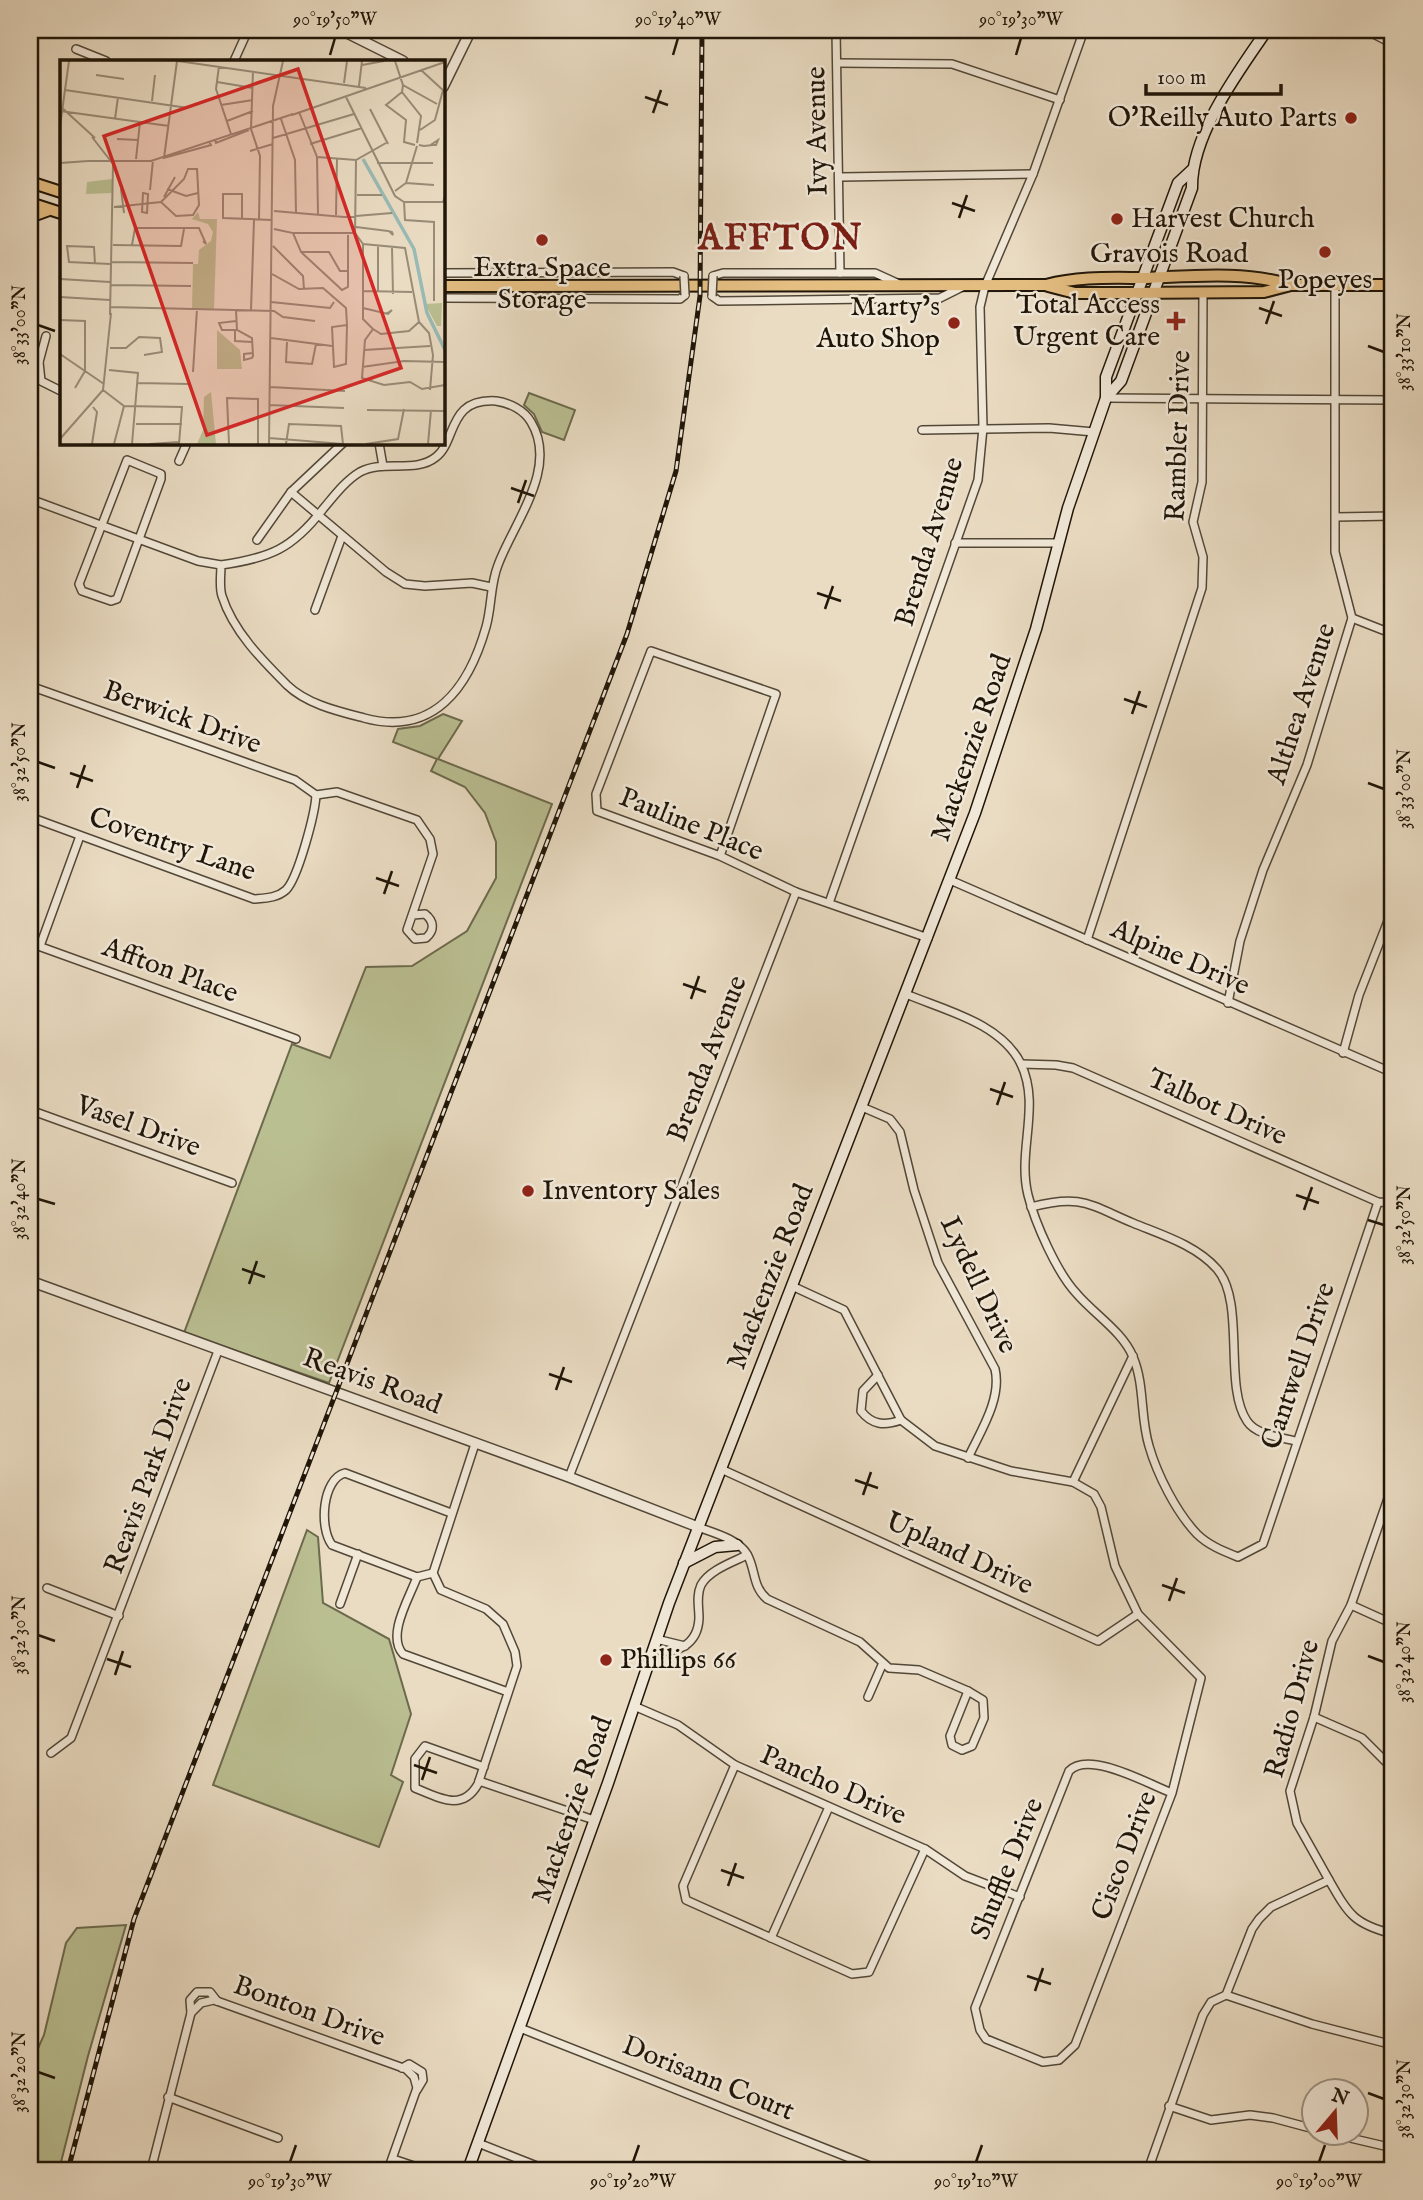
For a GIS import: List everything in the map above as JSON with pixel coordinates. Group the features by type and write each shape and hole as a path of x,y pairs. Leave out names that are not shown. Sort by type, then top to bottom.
{"main road":[{"name":"Mackenzie Road","path":"1106,398 1121,382 1192,188 1192,170 1224,96 1268,30"},
{"name":"Mackenzie Road","path":"468,2170 684,1563 950,880 1029,653 1058,543 1106,398 1106,377 1178,183 1192,170"},
{"path":"30,182 60,192"},
{"path":"30,204 60,213"},
{"path":"30,218 49,210"},
{"name":"Gravois Road","path":"444,286 985,286 1046,285 1075,278 1159,277 1264,277 1291,285"},
{"name":"Gravois Road","path":"1046,285 1075,293 1264,292 1291,285 1393,285"},
{"path":"684,1563 715,1547 737,1545"}],"street":[{"path":"233,60 248,30"},
{"path":"341,30 401,60"},
{"path":"444,84 471,30"},
{"name":"Ivy Avenue","path":"836,30 841,177 840,273"},
{"name":"Brenda Avenue","path":"830,903 978,480 983,428 980,307 985,286 1032,174 1084,30"},
{"path":"1368,30 1393,43"},
{"path":"76,49 104,60"},
{"path":"837,63 952,64 1060,100"},
{"path":"841,177 1032,174"},
{"path":"444,273 673,272 684,276 685,295 680,299 444,298"},
{"name":"Gravois Road","path":"904,286 875,273 717,273 713,276 712,296 719,301 940,298 966,286"},
{"name":"Althea Avenue","path":"1228,1003 1240,941 1263,870 1307,765 1352,618 1335,552 1335,285"},
{"name":"Rambler Drive","path":"1087,940 1202,588 1203,557 1193,522 1202,482 1205,400 1203,293"},
{"path":"46,336 39,362 41,381 59,390"},
{"path":"30,358 39,362"},
{"path":"1106,398 1335,402 1393,400"},
{"path":"220,565 221,594 236,628 291,689 312,702 370,720 406,720 429,715 460,690 487,624 491,587 498,565 525,509 540,460 540,445 529,419 506,403 474,404 454,420 444,442"},
{"path":"922,430 983,428 1094,432"},
{"path":"179,461 187,444"},
{"path":"257,540 291,492 342,444"},
{"path":"379,444 383,466"},
{"path":"30,499 198,561 220,565 254,560 278,552 307,529 349,480 362,471 383,466 426,464 438,456 443,444"},
{"path":"127,460 156,470 161,479 138,540 115,602 82,592 79,584 127,460"},
{"path":"291,492 342,536 405,584 425,586 472,583 491,587"},
{"path":"1336,517 1393,516"},
{"path":"315,610 342,536"},
{"path":"956,543 1058,543"},
{"path":"1352,618 1393,634"},
{"name":"Pauline Place","path":"720,856 776,694 651,651 596,794 597,811 720,856 796,892 928,938"},
{"name":"Berwick Drive","path":"30,686 295,780 316,795"},
{"path":"316,795 337,792 417,820 430,839 433,854 413,915"},
{"name":"Coventry Lane","path":"30,817 254,899 274,897 287,889 314,817 316,795"},
{"path":"40,946 80,836"},
{"name":"Alpine Drive","path":"950,880 1393,1073"},
{"name":"Brenda Avenue","path":"569,1477 796,892"},
{"path":"1343,1053 1359,995 1393,908"},
{"name":"Affton Place","path":"30,943 296,1040"},
{"path":"906,994 990,1031 1021,1065 1031,1111 1024,1166 1031,1207 1057,1263 1076,1293 1099,1314 1133,1356 1073,1482"},
{"name":"Talbot Drive","path":"1021,1065 1073,1068 1378,1202 1393,1203"},
{"name":"Lydell Drive","path":"862,1107 890,1119 901,1132 914,1190 938,1263 995,1369 997,1386 968,1458"},
{"name":"Vasel Drive","path":"30,1111 232,1183"},
{"path":"1031,1207 1059,1199 1080,1201 1179,1242 1218,1270 1225,1283 1229,1302 1239,1397 1247,1421 1266,1434 1295,1441"},
{"name":"Cantwell Drive","path":"1133,1356 1143,1400 1148,1444 1166,1486 1196,1533 1217,1549 1238,1557 1263,1544 1295,1441 1378,1202"},
{"name":"Reavis Road","path":"30,1282 569,1477 698,1527"},
{"path":"792,1286 844,1310 901,1420 935,1446 1011,1471 1073,1482 1085,1487 1098,1500 1115,1566 1138,1614"},
{"name":"Reavis Park Drive","path":"51,1753 71,1738 218,1351"},
{"path":"878,1375 863,1391 861,1411 877,1424 901,1420"},
{"path":"475,1444 433,1573 441,1590 486,1609 503,1624 512,1642 517,1665 484,1767 479,1781 466,1800 453,1803 415,1788 415,1759 425,1746 484,1767"},
{"name":"Upland Drive","path":"721,1469 1098,1641 1138,1614"},
{"path":"433,1573 417,1577 332,1545 325,1530 326,1503 334,1479 340,1474 451,1513"},
{"name":"Radio Drive","path":"1393,1484 1351,1605 1332,1641 1314,1717 1290,1791 1297,1823 1347,1912 1358,1923 1393,1934"},
{"path":"698,1527 737,1545 747,1555 757,1588 767,1599 860,1642 883,1665 897,1670 919,1670 968,1691 983,1700 985,1712 972,1746 962,1750 952,1745 950,1736 968,1691"},
{"path":"340,1604 358,1554"},
{"path":"654,1644 686,1646 699,1620 699,1592 704,1581 747,1555"},
{"path":"417,1577 396,1635 398,1649 403,1654 508,1692"},
{"name":"Reavis Park Drive","path":"47,1588 119,1616"},
{"path":"1351,1605 1393,1624"},
{"name":"Cisco Drive","path":"975,2008 980,2030 986,2039 1043,2062 1059,2060 1075,2045 1172,1794 1201,1678 1138,1614"},
{"path":"868,1697 883,1665"},
{"name":"Pancho Drive","path":"634,1706 678,1725 735,1765 925,1849 965,1875 1020,1897"},
{"path":"1314,1717 1362,1738 1393,1769"},
{"name":"Shuffle Drive","path":"975,2008 1069,1771 1074,1766 1094,1762 1172,1794"},
{"path":"735,1765 683,1886 686,1900 852,1974 869,1972 925,1849"},
{"path":"479,1781 594,1820"},
{"path":"771,1938 830,1807"},
{"path":"1149,2170 1169,2106 1203,2015 1211,2002 1226,1995 1252,1929 1271,1908 1329,1880"},
{"path":"150,2170 191,2013 190,2000 197,1992 210,1992 217,2001"},
{"path":"1226,1995 1311,2024 1393,2045"},
{"name":"Bonton Drive","path":"191,2013 201,2003 217,2001 402,2068 414,2077 416,2090 388,2170"},
{"name":"Dorisann Court","path":"520,2028 880,2170"},
{"path":"168,2097 278,2138"},
{"path":"1169,2106 1211,2120 1250,2115 1300,2125"},
{"path":"1370,2142 1393,2148"},
{"path":"478,2143 547,2170"},
{"path":"393,2159 426,2170"}],"green space":[{"path":"529,393 575,410 564,440 542,432 534,414 524,405"},
{"path":"443,714 462,721 438,759 552,804 329,1383 184,1333 292,1044 330,1058 366,967 412,966 467,931 496,878 496,842 485,813 465,787 431,771 437,759 393,742 398,729 420,726"},
{"path":"307,1530 318,1537 323,1603 389,1639 411,1714 391,1775 403,1782 379,1847 213,1785"},
{"path":"126,1925 59,2170 30,2170 30,2066 44,2035 66,1943 77,1928"}],"railway":[{"path":"68,2170 134,1919 627,634 676,471 700,296 702,30"}],"place":[{"name":"O'Reilly Auto Parts","path":"1351,118"},
{"name":"Harvest Church","path":"1117,219"},
{"name":"Extra Space Storage","path":"542,240"},
{"name":"Popeyes","path":"1325,252"},
{"name":"Total Access Urgent Care","path":"1176,321"},
{"name":"Marty’s Auto Shop","path":"954,323"},
{"name":"Inventory Sales","path":"528,1191"},
{"name":"Phillips 66","path":"606,1660"}],"district":[{"name":"AFFTON","path":"781,239"}]}
